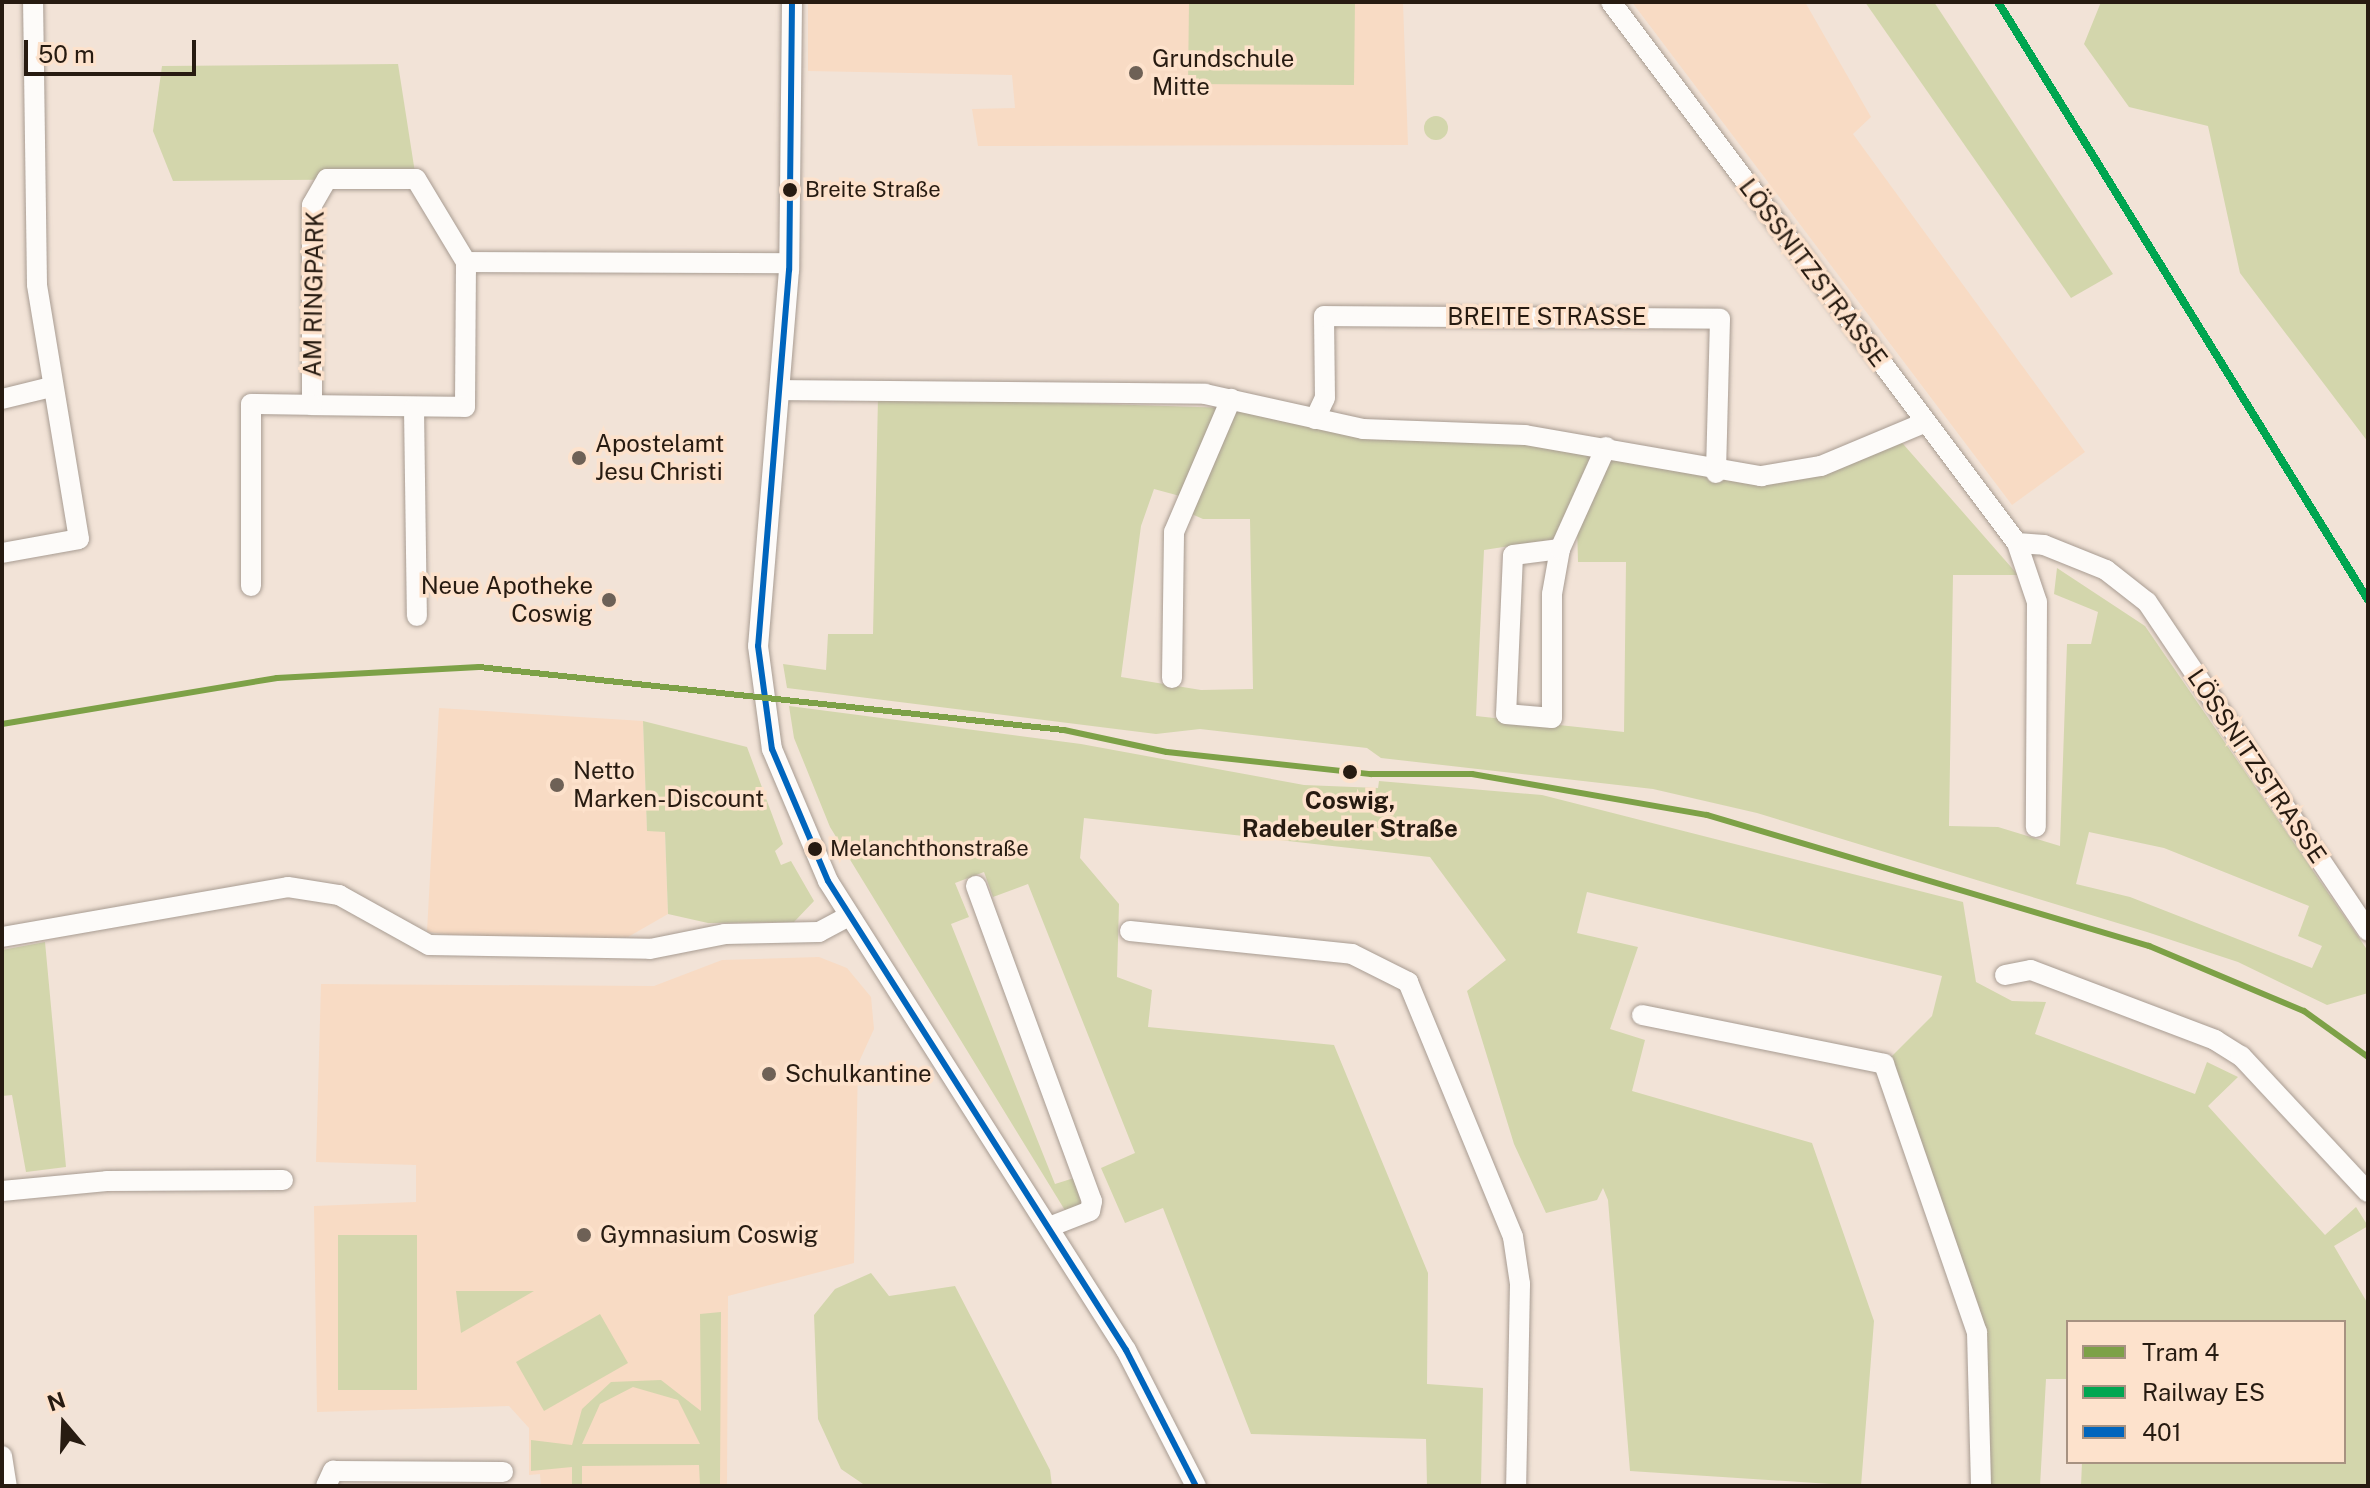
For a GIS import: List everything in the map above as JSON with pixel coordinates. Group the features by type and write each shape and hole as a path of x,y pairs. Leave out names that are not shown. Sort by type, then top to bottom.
{"street":[{"path":"2,553 79,539 51,387 37,284 33,2"},
{"path":"792,2 789,263 782,390 758,646 766,722 792,805 849,916 1126,1350 1196,1486"},
{"name":"LÖSSNITZSTRASSE","path":"1611,2 2017,543 2037,602 2036,827"},
{"name":"AM RINGPARK","path":"251,586 251,404 414,408 465,407 466,262 416,179 327,179 312,205 312,405"},
{"path":"466,262 789,263"},
{"name":"BREITE STRASSE","path":"1315,419 1325,398 1324,316 1720,319 1716,473"},
{"path":"2,399 51,387"},
{"path":"782,390 1231,399 1315,419 1606,447 1716,473 1761,476 1821,466 1924,423"},
{"path":"1172,678 1174,532 1231,399"},
{"path":"414,408 417,616"},
{"path":"1560,549 1513,555 1506,714 1552,718 1552,594 1560,549 1606,447"},
{"name":"LÖSSNITZSTRASSE","path":"2017,543 2044,545 2106,570 2147,602 2368,931"},
{"path":"976,886 1092,1201 1090,1211 1049,1227"},
{"path":"2,937 288,887 339,895 429,945 639,950 725,934 819,932 849,916"},
{"path":"1130,931 1352,954 1408,982 1513,1237 1520,1284 1516,1486"},
{"path":"2005,975 2031,970 2215,1040 2241,1056 2368,1192"},
{"path":"1642,1015 1884,1064 1977,1332 1981,1486"},
{"path":"2,1191 107,1181 283,1180"},
{"path":"2,1456 7,1486"},
{"path":"326,1486 333,1471 503,1472"}],"shaded area":[{"name":"Grundschule Mitte","path":"808,2 1403,2 1408,145 978,146 972,109 1015,108 1012,75 808,71"},
{"path":"1632,2 1805,2 1871,117 1853,134 2085,452 2012,505"},
{"path":"439,708 643,721 647,830 665,832 668,914 628,937 496,940 427,932"},
{"name":"Gymnasium Coswig","path":"819,957 847,968 871,997 874,1029 858,1064 854,1263 728,1296 727,1486 541,1486 540,1474 529,1475 529,1428 509,1406 317,1412 314,1206 416,1202 416,1165 316,1162 321,984 654,986 722,960"}],"green space":[{"path":"1189,2 1355,2 1354,85 1188,84"},
{"path":"1865,2 1934,2 2113,274 2071,298"},
{"path":"2101,2 2368,2 2368,442 2240,273 2208,126 2129,107 2084,44"},
{"path":"398,64 416,179 173,181 153,131 162,66"},
{"path":"1436,116 1445,119 1448,128 1445,137 1436,140 1427,137 1424,128 1427,119"},
{"path":"878,397 1229,408 1525,437 1763,477 1897,437 2018,575 1953,575 1949,826 1998,827 2060,846 2067,644 2091,644 2098,612 2054,594 2057,568 2145,626 2368,951 2368,993 2327,1005 2238,962 2147,932 1757,813 1653,789 1381,758 1367,748 1200,729 1156,734 787,688 783,664 826,670 828,634 873,634","holes":["1154,489 1191,499 1187,512 1203,519 1250,519 1253,689 1201,690 1121,677 1141,526","1577,525 1578,562 1626,562 1624,732 1476,716 1484,550 1555,539","2089,832 2164,848 2309,906 2298,936 2322,946 2312,968 2130,897 2076,884"]},
{"path":"789,706 1081,744 1304,785 1378,788 1379,781 1542,795 1963,902 1976,982 2012,1001 2046,1002 2035,1034 2195,1094 2207,1062 2238,1077 2208,1106 2325,1235 2356,1207 2368,1226 2334,1246 2368,1304 2368,1486 2081,1486 2082,1464 2346,1464 2346,1320 2066,1320 2066,1379 2046,1379 2040,1486 1981,1486 1979,1365 1884,1064 1932,1016 1942,976 1587,892 1577,933 1638,947 1610,1029 1645,1040 1632,1091 1812,1143 1874,1321 1861,1486 1630,1471 1608,1200 1603,1188 1597,1200 1546,1213 1514,1144 1467,991 1506,960 1430,857 1084,818 1080,858 1119,904 1117,977 1152,990 1148,1027 1334,1045 1428,1273 1427,1384 1483,1388 1481,1486 1427,1486 1426,1439 1251,1434 1163,1208 1125,1223 1101,1168 1135,1153 1028,884 993,897 984,872 955,883 969,917 951,924 1055,1184 1074,1178 1082,1207 1066,1212 830,827 794,738"},
{"path":"643,721 747,747 783,844 775,851 781,865 791,861 814,901 794,922 708,923 668,914 665,832 647,831"},
{"path":"45,942 66,1167 26,1172 12,1095 2,1096 2,950"},
{"path":"338,1235 417,1235 417,1390 338,1390"},
{"path":"871,1273 889,1296 955,1286 1050,1470 1052,1486 866,1486 841,1469 818,1419 814,1315 835,1289"},
{"path":"456,1291 534,1291 461,1333"},
{"path":"721,1312 720,1486 700,1486 699,1465 582,1466 582,1486 572,1486 572,1467 531,1471 531,1440 572,1445 582,1409 611,1382 661,1380 701,1411 700,1314","holes":["633,1387 678,1400 700,1444 582,1444 600,1404"]},
{"path":"600,1314 628,1363 544,1411 516,1362"}],"tram line":[{"name":"4","path":"2,724 277,678 479,667 1064,730 1167,752 1371,774 1472,774 1707,815 2149,946 2304,1011 2368,1057"}],"rail line":[{"name":"ES","path":"1998,2 2368,600"}],"transit line":[{"name":"401","path":"792,2 789,270 758,646 772,749 828,881 1126,1350 1196,1486"}],"place":[{"name":"Grundschule Mitte","path":"1136,73"},
{"name":"Breite Straße","path":"790,190"},
{"name":"Apostelamt Jesu Christi","path":"579,458"},
{"name":"Neue Apotheke Coswig","path":"609,600"},
{"name":"Coswig, Radebeuler Straße","path":"1350,772"},
{"name":"Netto Marken-Discount","path":"557,785"},
{"name":"Melanchthonstraße","path":"815,849"},
{"name":"Schulkantine","path":"769,1074"},
{"name":"Gymnasium Coswig","path":"584,1235"}]}
